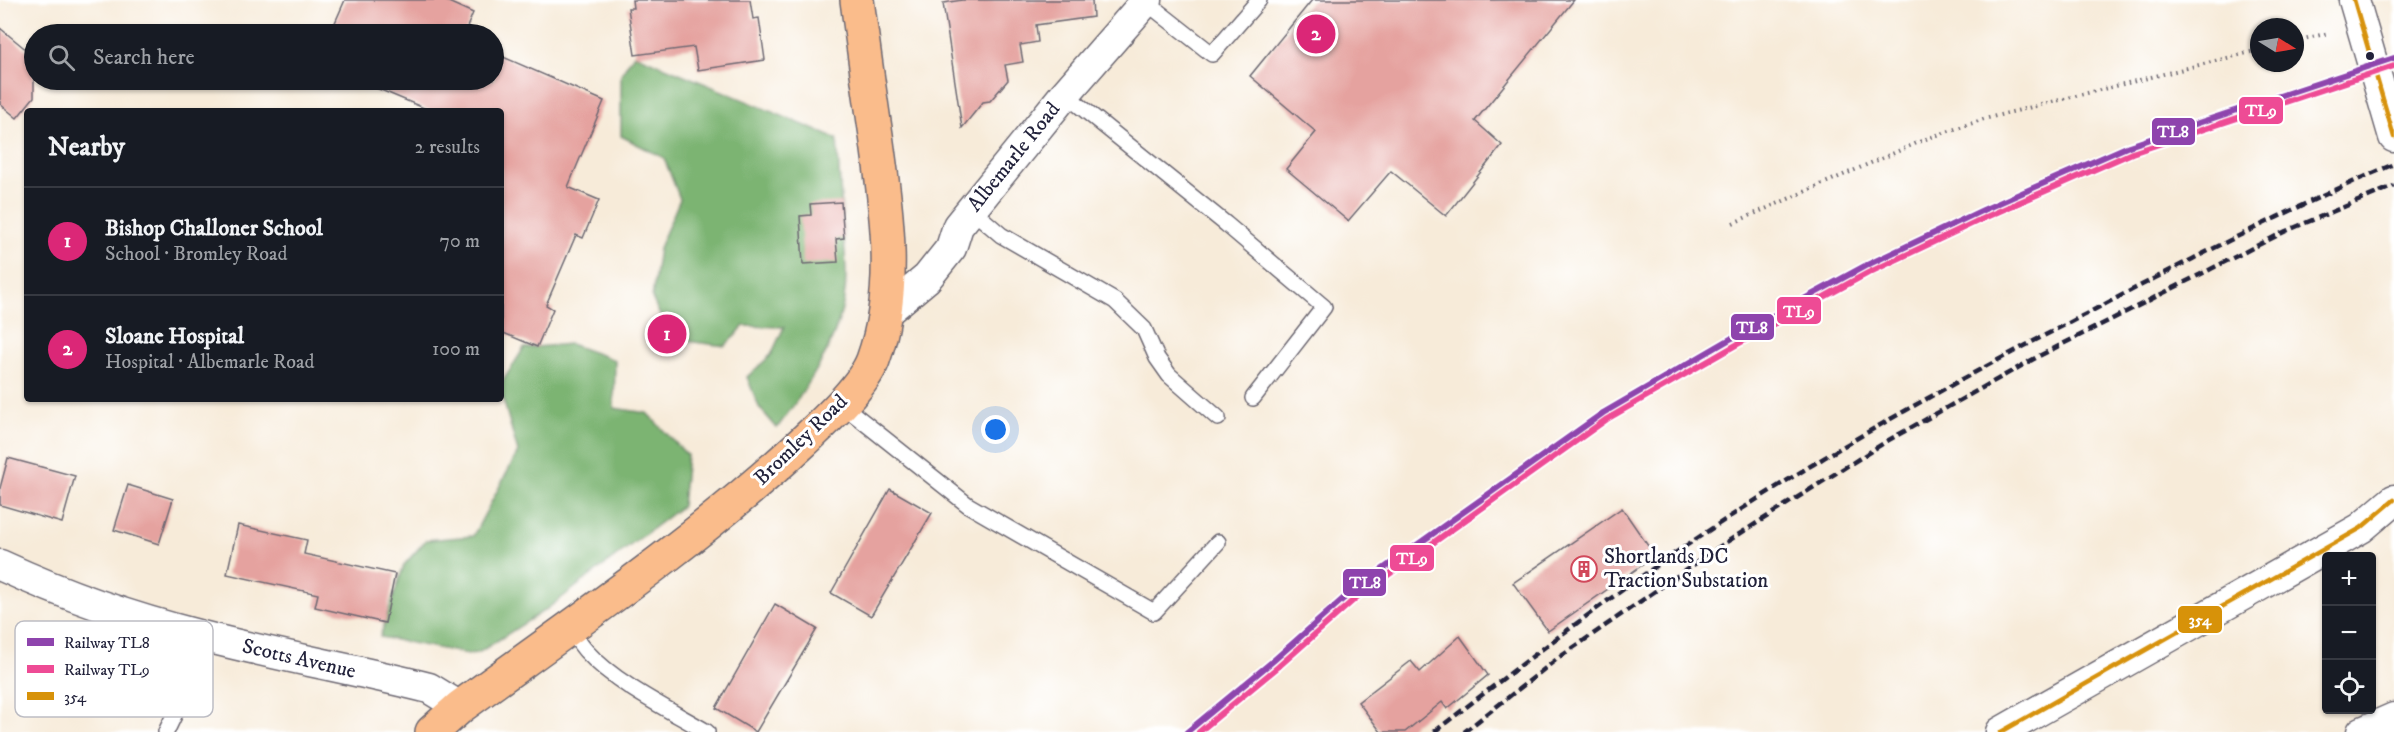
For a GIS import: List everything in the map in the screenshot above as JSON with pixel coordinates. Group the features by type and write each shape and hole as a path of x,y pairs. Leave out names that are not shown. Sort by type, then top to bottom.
{"main road":[{"name":"Bromley Road","path":"432,732 460,706 676,551 723,513 769,474 841,404 866,374 872,362 884,314 888,270 886,215 857,0"}],"street":[{"path":"2354,0 2394,137"},
{"name":"Albemarle Road","path":"884,314 927,278 951,248 965,218 1065,94 1147,1"},
{"path":"2001,732 2361,528 2394,500"},
{"name":"Scotts Avenue","path":"0,565 88,601 152,621"},
{"name":"Scotts Avenue","path":"213,639 429,688 460,706"},
{"path":"2362,732 2394,718"}],"lane":[{"path":"1147,1 1212,54 1259,0"},
{"path":"1065,94 1226,224 1324,307 1253,398"},
{"path":"965,218 1115,301 1144,329 1157,358 1169,375 1218,418"},
{"path":"841,404 968,505 1154,612 1218,542"},
{"path":"569,628 586,651 603,666 707,732"},
{"path":"166,732 173,717"}],"path":[{"path":"1733,223 1926,139 1984,119 2250,52"}],"green space":[{"path":"634,54 837,139 846,264 844,299 827,351 798,399 777,428 759,407 747,377 771,355 784,327 744,326 725,346 671,339 652,298 659,248 680,199 664,158 621,136 621,74"},
{"path":"570,344 615,360 614,408 647,413 687,455 682,506 547,609 478,653 468,654 380,637 404,565 426,540 473,536 518,452 504,402 504,379 524,348"}],"building":[{"path":"345,0 444,0 473,13 468,24 334,24"},
{"path":"632,0 750,0 753,19 759,18 765,60 698,70 694,47 635,55 628,8 633,8"},
{"path":"962,0 1092,0 1093,17 1036,25 1038,42 1020,45 1023,62 1005,65 1008,80 990,101 983,102 962,128 943,3"},
{"path":"1312,0 1574,0 1475,121 1502,145 1446,216 1391,171 1348,221 1286,169 1316,132 1250,76"},
{"path":"0,28 24,48 24,90 34,90 34,97 17,118 0,104"},
{"path":"504,57 604,101 568,187 599,200 583,238 576,235 546,305 553,309 537,347 504,333 504,108 424,108 381,90 504,90"},
{"path":"841,202 844,238 836,239 838,262 803,264 800,216 811,215 810,204"},
{"path":"8,458 75,476 62,523 0,505 0,488"},
{"path":"128,485 173,499 159,544 114,530"},
{"path":"890,489 932,513 871,616 831,593"},
{"name":"Shortlands DC Traction Substation","path":"1622,508 1655,556 1548,631 1513,583"},
{"path":"238,525 307,540 304,554 395,574 385,623 315,607 318,594 227,574"},
{"path":"775,604 817,629 756,732 716,708"},
{"path":"1460,636 1488,675 1447,709 1442,702 1405,732 1381,732 1358,702 1411,661 1420,672"}],"railway":[{"path":"1434,732 1667,558 1748,505 1873,429 2043,336 2162,275 2277,217 2394,164"},
{"path":"1464,732 1557,659 1722,545 1887,441 2039,356 2286,231 2394,186"}],"rail line":[{"name":"TL8","path":"1187,732 1273,661 1352,591 1603,413 1732,338 1865,266 1983,210 2129,146 2394,58"},
{"name":"TL9","path":"1199,732 1278,667 1357,597 1607,419 1736,345 1868,273 1986,217 2132,153 2394,66"}],"transit line":[{"name":"354","path":"2354,0 2394,137"},
{"name":"354","path":"2001,732 2361,528 2394,500"}],"place":[{"name":"Sloane Hospital","path":"1316,34"},
{"name":"Bishop Challoner School","path":"667,334"},
{"name":"Shortlands DC Traction Substation","path":"1584,569"}]}
